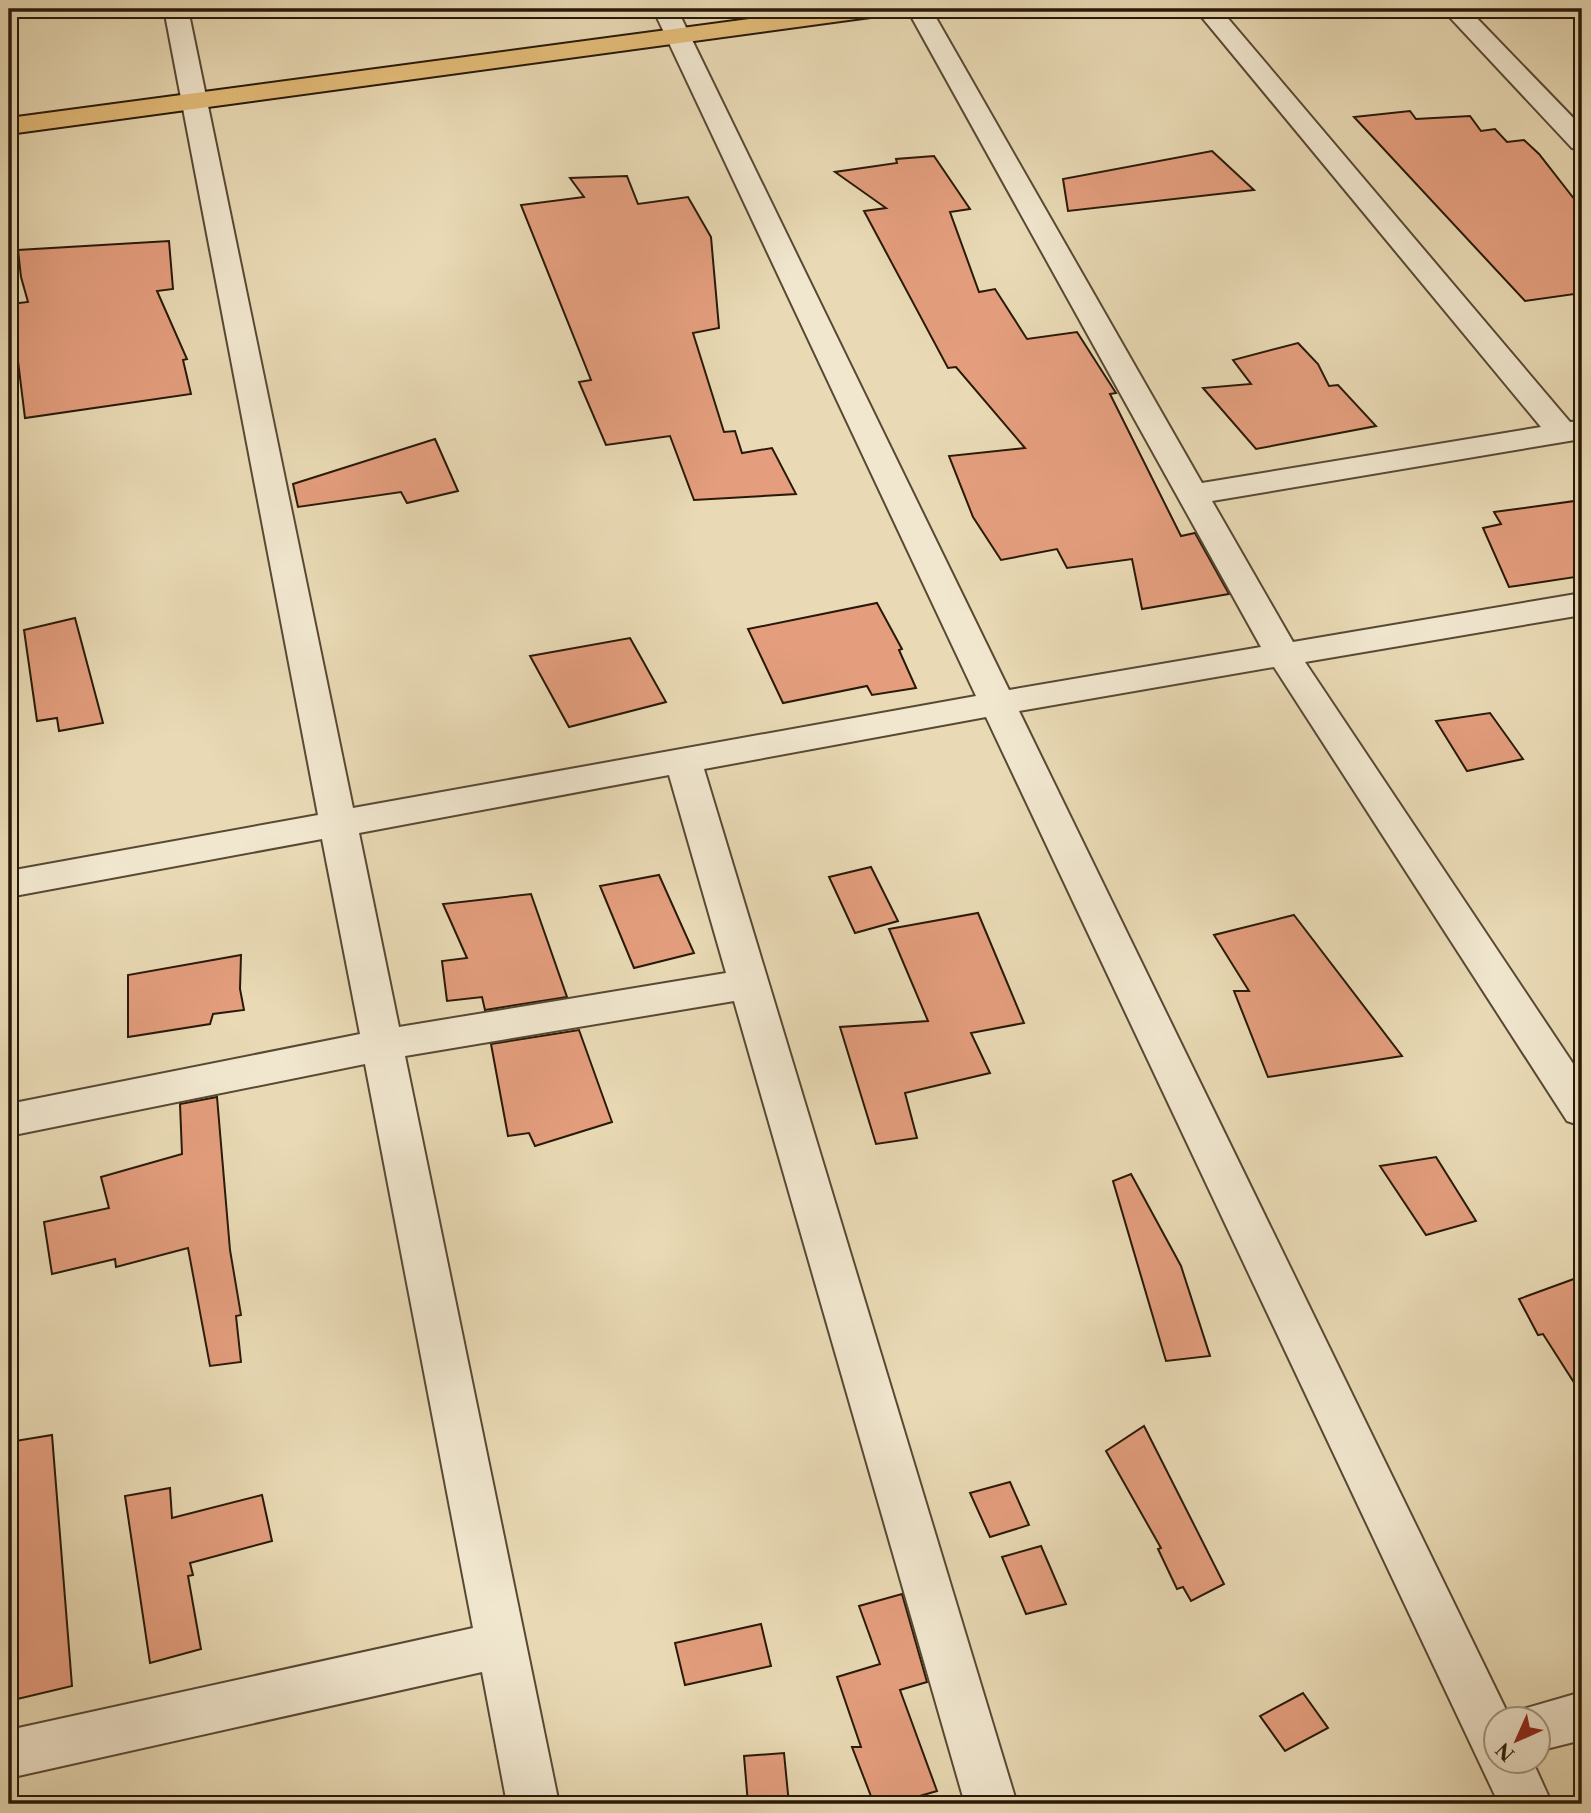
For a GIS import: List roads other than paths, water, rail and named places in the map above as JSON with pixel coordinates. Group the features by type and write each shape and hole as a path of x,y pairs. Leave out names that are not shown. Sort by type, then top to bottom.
{"main road":[{"path":"9,125 194,101 671,22 878,9"}],"street":[{"path":"176,9 533,1804"},
{"path":"919,9 1283,655 1582,1109"},
{"path":"1208,9 1572,431"},
{"path":"1454,9 1582,142"},
{"path":"671,22 999,703 1488,1704"},
{"path":"1193,494 1572,431"},
{"path":"9,884 999,703 1582,604"},
{"path":"683,761 991,1804"},
{"path":"9,1120 382,1045 749,984"},
{"path":"9,1754 501,1645"},
{"path":"1552,1726 1582,1716"},
{"path":"1516,1774 1526,1804"}]}
